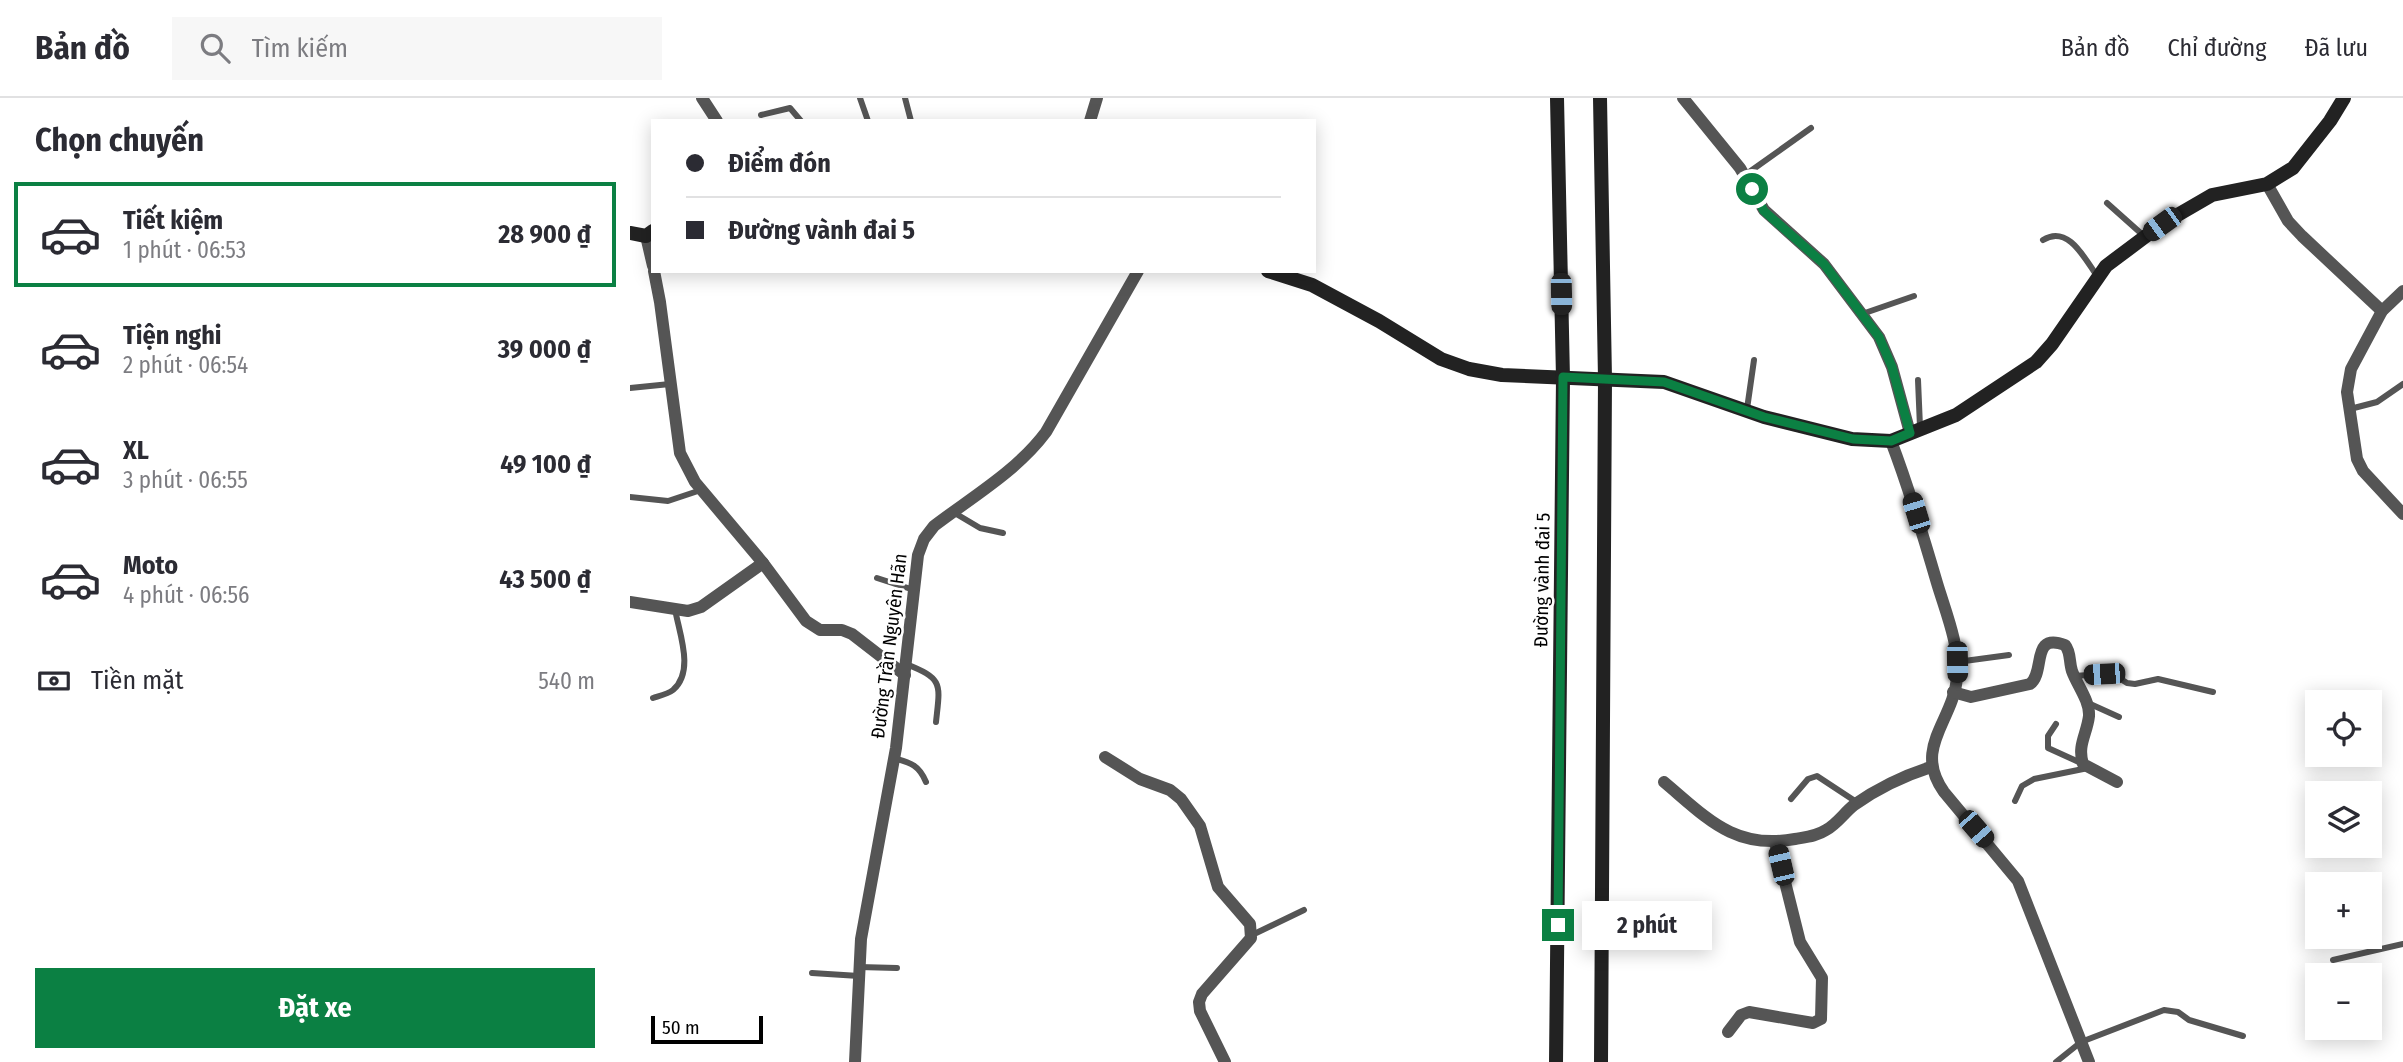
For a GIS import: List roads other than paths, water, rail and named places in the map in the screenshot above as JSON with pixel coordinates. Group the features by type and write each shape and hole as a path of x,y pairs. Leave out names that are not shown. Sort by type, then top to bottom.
{"main road":[{"name":"Đường vành đai 5","path":"1556,1062 1563,377 1557,98"},
{"path":"1600,98 1605,379 1601,1062"},
{"path":"1274,273 1323,291 1362,311 1441,359 1469,369 1502,375 1664,382 1747,411 1853,439 1891,441 1956,415 2036,362 2052,344 2106,266 2144,236 2212,195 2267,184 2292,168 2330,121 2344,98"},
{"path":"630,233 649,233"}],"street":[{"path":"702,98 716,119"},
{"path":"1091,119 1097,98"},
{"path":"1683,98 1745,176 1764,211 1816,256 1879,337 1887,352 1915,431"},
{"path":"2267,184 2288,221 2382,311"},
{"path":"649,233 651,251"},
{"path":"654,273 685,467 812,627 820,630 842,630 852,634 906,669"},
{"name":"Đường Trần Nguyên Hãn","path":"855,1062 861,939 894,758 918,555 924,539 934,526 1034,448 1046,432 1137,273"},
{"path":"2403,291 2382,311 2347,380 2357,459 2363,471 2403,514"},
{"path":"1891,441 1909,489 1952,633 1957,662 1954,692 1932,748 1931,767 1944,792 2018,881 2088,1062"},
{"path":"630,602 688,611 701,607 763,563"},
{"path":"1954,692 1970,697 2030,684 2036,680 2039,653 2043,647 2059,643 2068,649 2074,676 2086,702 2089,718 2081,740 2080,754 2086,766 2117,782"},
{"path":"1105,757 1140,779 1170,790 1181,799 1200,826 1218,887 1250,924 1252,935 1202,994 1199,1002 1200,1011 1225,1062"},
{"path":"1664,782 1712,823 1728,833 1746,839 1775,842 1816,835 1828,829 1858,803 1891,783 1931,767"},
{"path":"1728,1032 1741,1015 1749,1012 1813,1023 1821,1019 1822,978 1800,942 1775,842"}],"lane":[{"path":"860,98 867,119"},
{"path":"905,98 910,119"},
{"path":"761,115 790,108 799,119"},
{"path":"1745,176 1811,128"},
{"path":"2107,203 2144,236"},
{"path":"2043,240 2060,235 2077,247 2098,278"},
{"path":"1862,314 1914,296"},
{"path":"1747,411 1754,360"},
{"path":"1915,431 1918,380"},
{"path":"630,388 672,383"},
{"path":"2350,409 2377,402 2403,384"},
{"path":"630,497 668,501 701,490"},
{"path":"953,512 980,528 1003,533"},
{"path":"877,578 914,590"},
{"path":"653,698 672,691 682,679 685,668 675,609"},
{"path":"1957,662 2008,655"},
{"path":"906,669 932,675 938,683 936,722"},
{"path":"2074,676 2104,674 2135,684 2158,679 2213,692"},
{"path":"2086,702 2119,717"},
{"path":"2056,724 2048,736 2048,748 2086,766"},
{"path":"894,758 921,768 926,782"},
{"path":"2015,801 2022,786 2034,779 2086,766"},
{"path":"1791,799 1808,779 1817,776 1858,803"},
{"path":"1252,935 1304,911"},
{"path":"2333,960 2403,944"},
{"path":"812,973 897,968"},
{"path":"2056,1062 2081,1042 2164,1010 2178,1012 2189,1020 2243,1036"}]}
